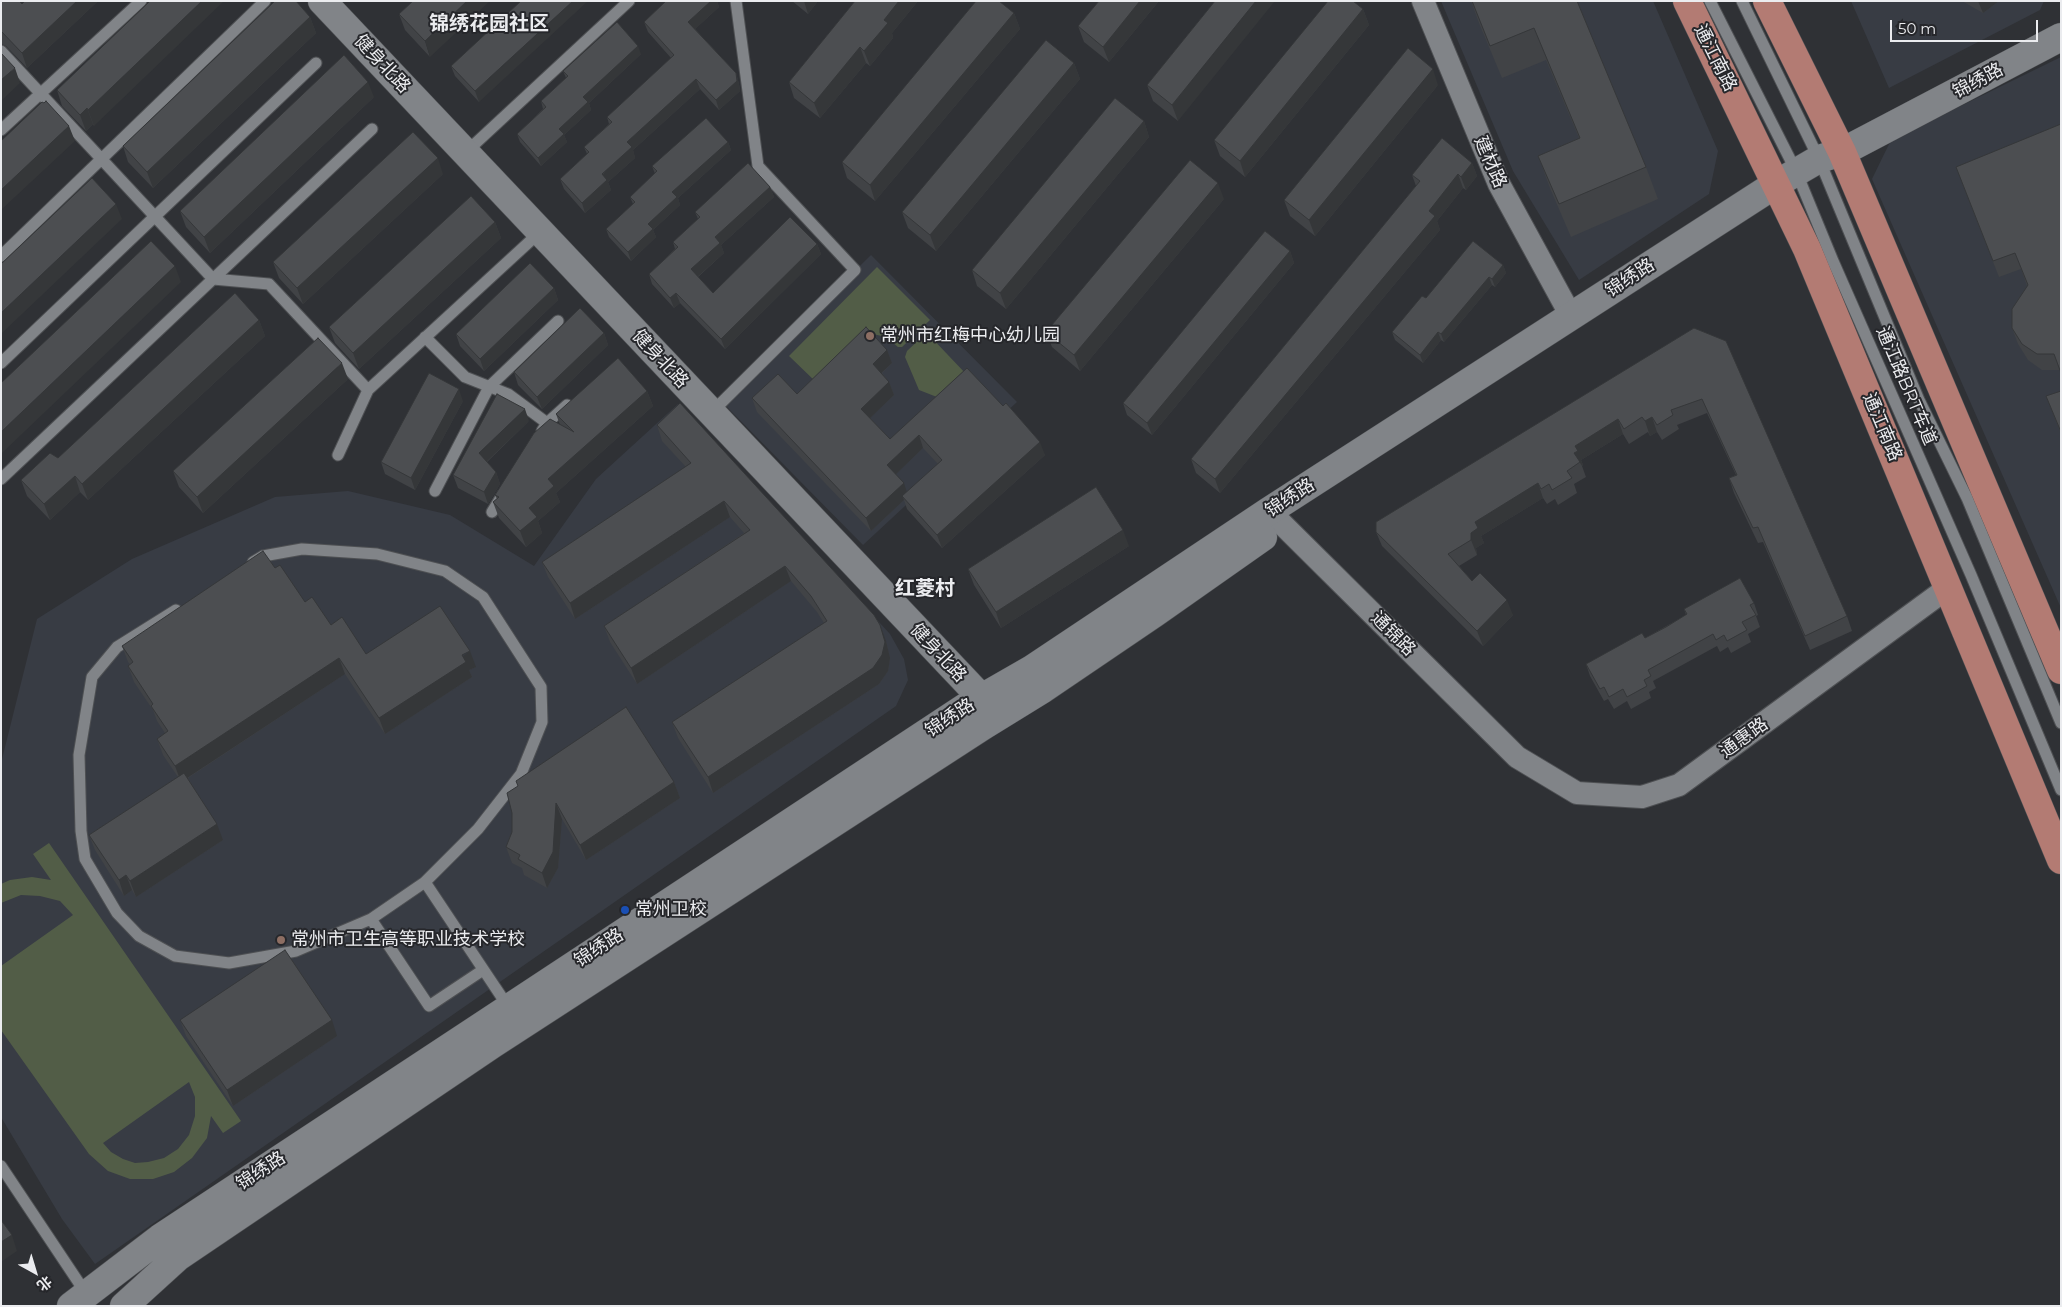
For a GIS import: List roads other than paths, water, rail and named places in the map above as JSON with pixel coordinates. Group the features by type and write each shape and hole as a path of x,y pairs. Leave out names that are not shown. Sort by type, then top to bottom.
{"main road":[{"name":"通江南路","path":"1687,1 1806,174 2060,668"},
{"name":"通江南路","path":"1767,1 1806,174 1807,249 2061,860"}],"street":[{"name":"健身北路","path":"322,1 990,707"},
{"name":"建材路","path":"1423,1 1499,184 1572,316"},
{"name":"锦绣路","path":"1276,518 1572,316 1806,174 2061,37"},
{"name":"锦绣路","path":"124,1306 178,1257 202,1240 990,707 1032,669 1276,518 1806,174"},
{"name":"通锦路","path":"1276,518 1517,757"},
{"name":"通惠路","path":"1517,757 1577,792 1642,797 1679,785 1949,588"},
{"name":"锦绣路","path":"87,1303 160,1238 509,1008 990,707"}],"lane":[{"path":"1,130 141,1"},
{"path":"1,256 265,1"},
{"path":"465,153 629,1"},
{"path":"711,413 855,270 758,166 736,1"},
{"name":"通江路BRT车道","path":"1710,1 1806,174 1920,400 1967,498 2061,723"},
{"name":"通江路BRT车道","path":"1742,1 1806,174 1845,288 1971,575 2061,790"},
{"path":"1,51 213,279 269,284 368,390"},
{"path":"1,363 316,63"},
{"path":"1,479 372,129"},
{"path":"338,455 368,390 540,232"},
{"path":"435,492 489,387 558,321"},
{"path":"425,337 465,377 508,394 547,423"},
{"path":"537,440 547,423 575,397"},
{"path":"492,512 507,488"},
{"path":"182,606 117,647 92,677 79,755 81,831 85,859 117,913 138,936 175,956 229,963 296,951 371,919 425,882 478,829 521,774 542,722 541,687 483,597 445,571 377,554 302,549 263,556 247,566"},
{"path":"425,882 509,1008"},
{"path":"371,919 428,1006 483,970"},
{"path":"1,1166 87,1303"}],"place":[{"name":"常州市红梅中心幼儿园","path":"870,336"},
{"name":"常州卫校","path":"625,910"},
{"name":"常州市卫生高等职业技术学校","path":"281,940"}],"district":[{"name":"锦绣花园社区","path":"489,24"},
{"name":"红菱村","path":"925,589"}]}
